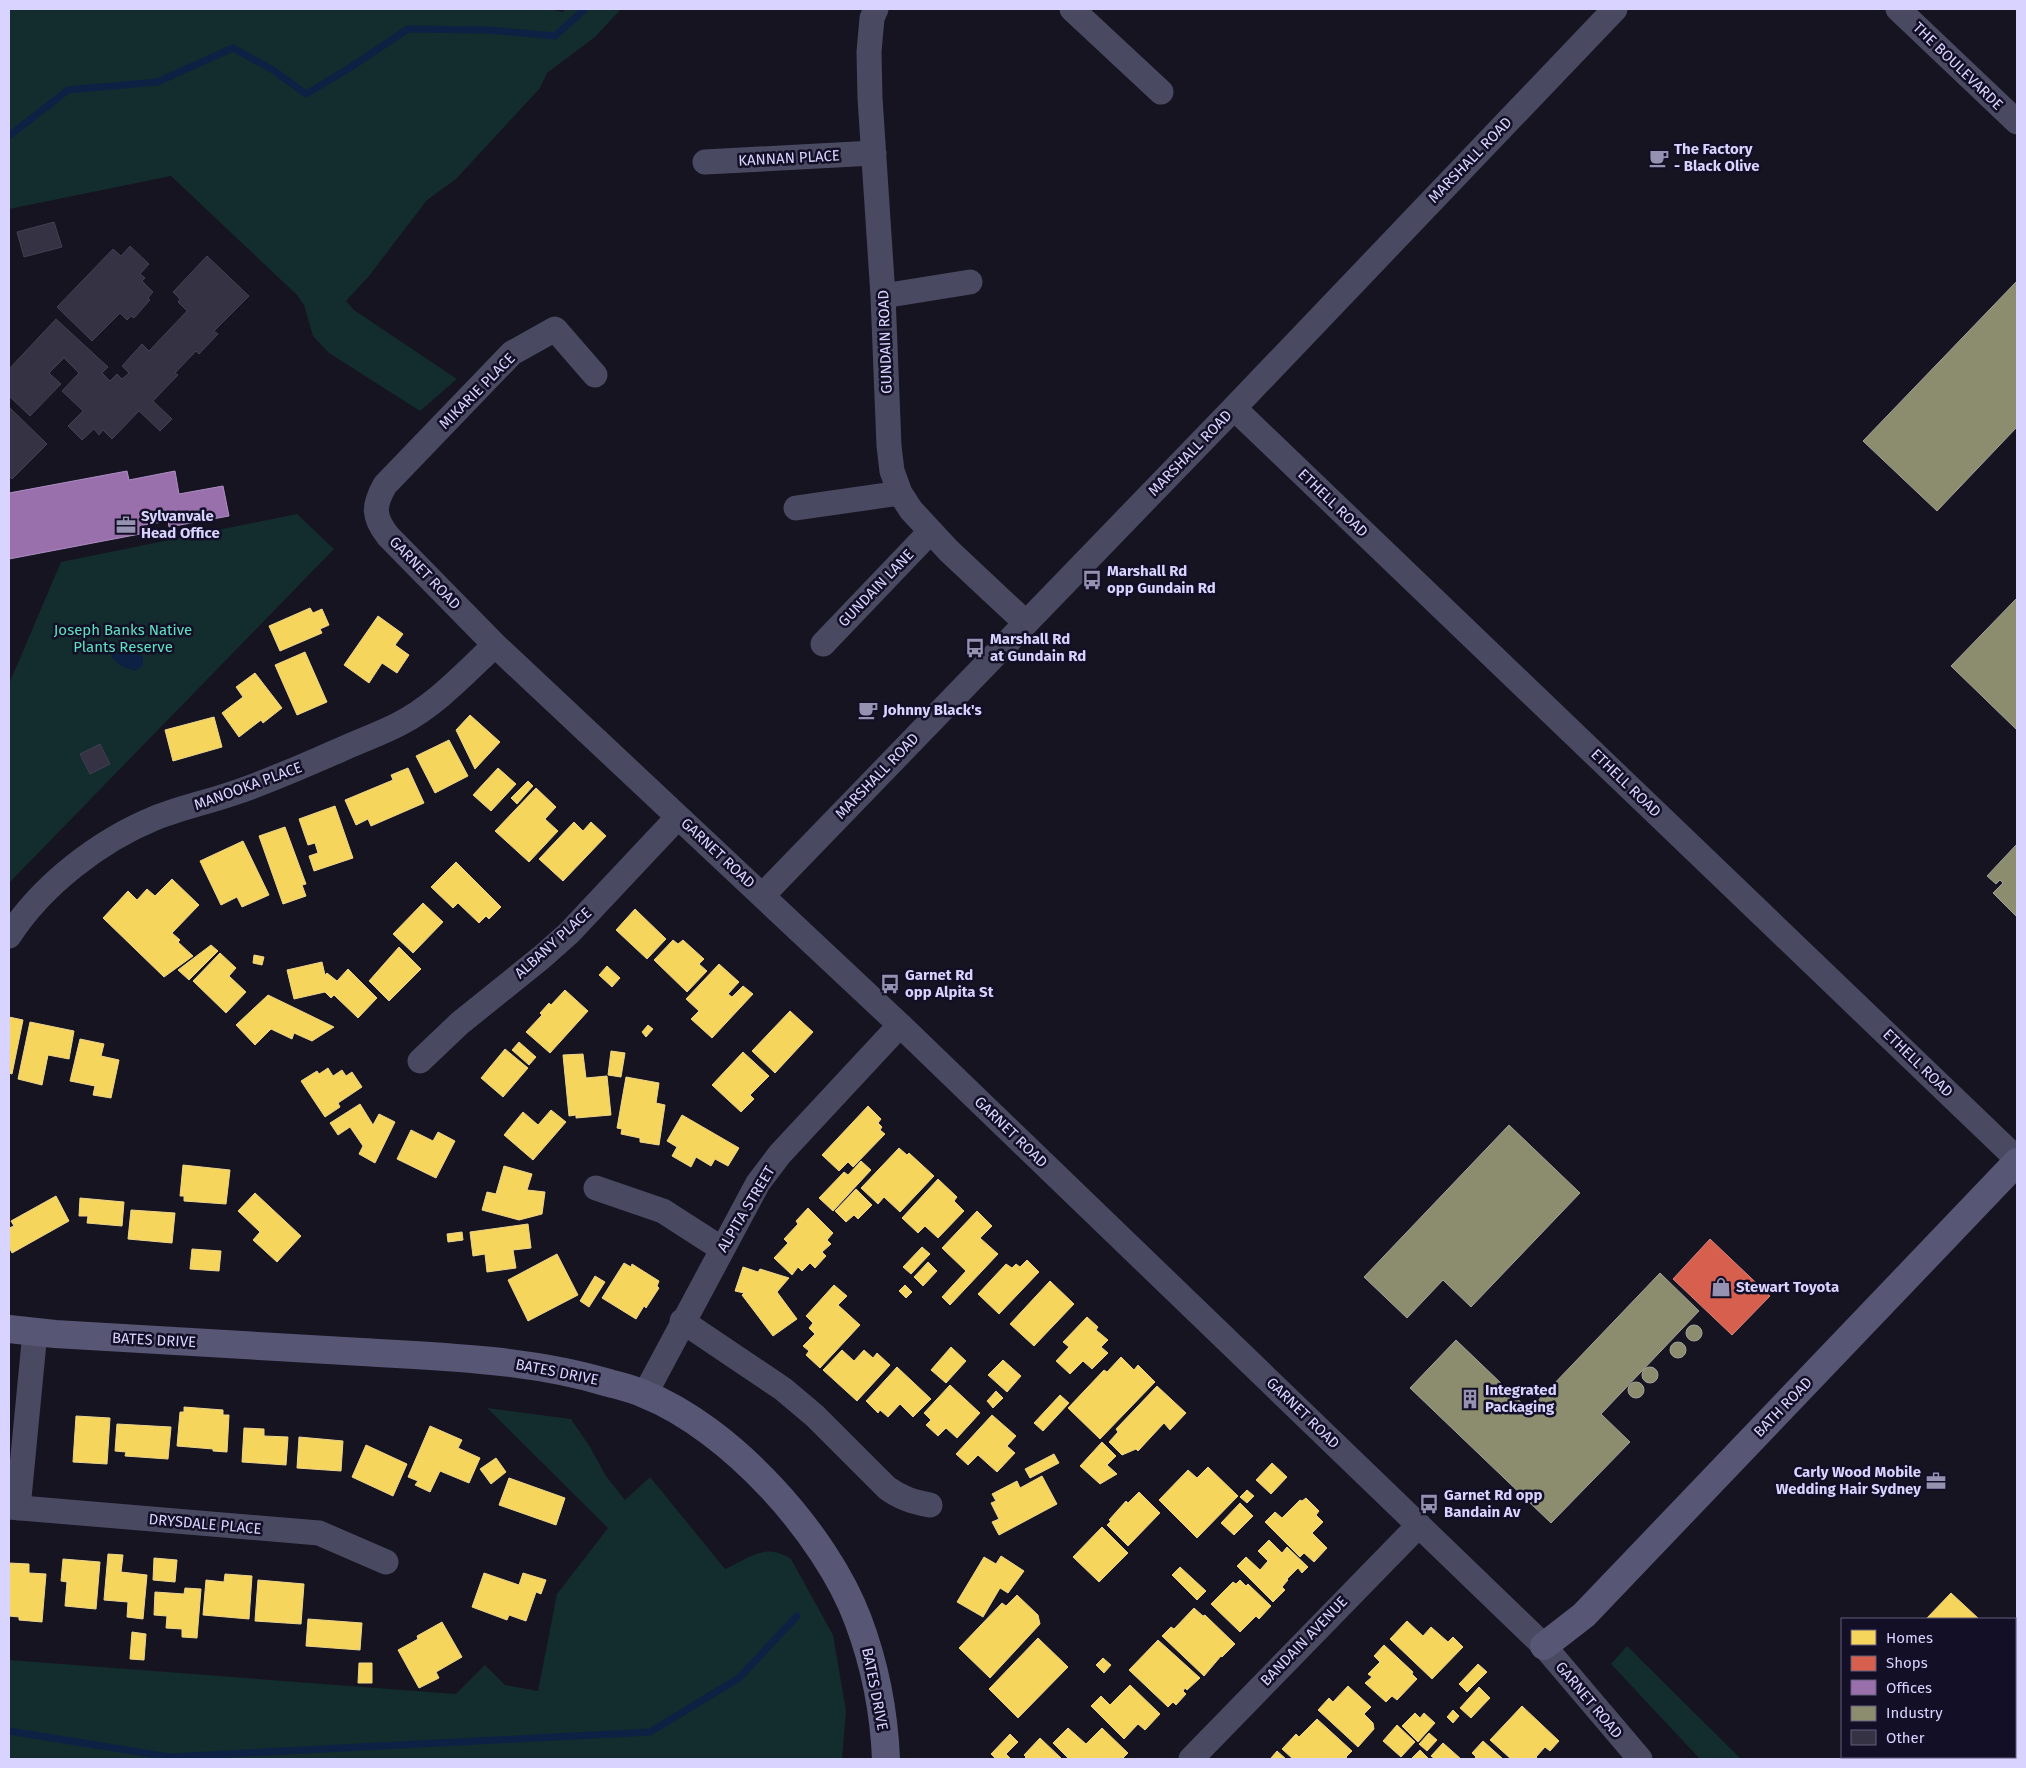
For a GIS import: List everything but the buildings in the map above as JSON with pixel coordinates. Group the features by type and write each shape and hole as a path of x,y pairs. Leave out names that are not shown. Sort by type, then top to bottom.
{"main road":[{"name":"BATH ROAD","path":"1544,1646 1584,1615 2017,1160"},
{"name":"BATES DRIVE","path":"22,1330 436,1356 533,1365 584,1376 644,1394 696,1421 727,1443 767,1483 808,1532 828,1561 858,1617 872,1662 882,1706 886,1759"}],"street":[{"name":"GUNDAIN ROAD","path":"876,9 872,18 869,52 883,296 889,446 892,471 900,493 911,510 930,532 1026,623"},
{"path":"1072,9 1160,92"},
{"name":"MARSHALL ROAD","path":"763,895 1234,408 1615,9"},
{"name":"THE BOULEVARDE","path":"1898,9 2017,122"},
{"name":"KANNAN PLACE","path":"705,162 874,153"},
{"path":"883,296 970,282"},
{"name":"MIKARIE PLACE","path":"376,514 378,497 393,475 512,353 555,328 595,375"},
{"name":"ETHELL ROAD","path":"1234,408 2017,1160"},
{"path":"796,508 900,493"},
{"name":"GARNET ROAD","path":"376,514 379,524 388,536 496,645 900,1025 1544,1646 1632,1756"},
{"name":"GUNDAIN LANE","path":"823,644 930,532"},
{"name":"MANOOKA PLACE","path":"9,936 30,907 76,865 112,839 157,817 287,773 398,724 421,712 496,645"},
{"name":"ALBANY PLACE","path":"420,1061 460,1023 569,933 678,817"},
{"name":"ALPITA STREET","path":"644,1394 682,1321 767,1170 900,1025"},
{"path":"596,1188 663,1211 722,1249"},
{"path":"682,1321 783,1389 815,1416 887,1488 910,1501 930,1505"},
{"name":"DRYSDALE PLACE","path":"22,1330 14,1507 319,1533 386,1562"},
{"name":"BANDAIN AVENUE","path":"1190,1759 1419,1525"}],"green space":[{"path":"9,9 550,9 562,12 566,9 621,9 595,37 547,73 540,88 456,179 427,200 369,276 346,301 354,310 457,379 420,411 329,353 313,336 304,305 297,295 171,176 9,209"},
{"name":"Joseph Banks Native Plants Reserve","path":"297,514 334,549 9,883 9,684 61,562"},
{"path":"487,1408 571,1419 590,1447 606,1476 625,1500 650,1477 725,1569 765,1552 781,1554 791,1559 833,1635 846,1711 842,1759 9,1759 9,1660 456,1694 485,1665 505,1685 538,1691 557,1594 608,1528"},
{"path":"2016,1620 2017,1759 1868,1759 2016,1758"},
{"path":"1627,1646 1741,1759 1700,1759 1611,1664"}],"water":[{"path":"128,650 134,651 143,657 143,666 135,671 123,667 112,658 112,654"}],"waterway":[{"path":"9,136 68,90 157,82 233,48 273,70 306,94 408,29 489,30 555,36 585,9"},
{"path":"9,1731 170,1757 650,1732 739,1678 797,1616"}],"place":[{"name":"The Factory - Black Olive","path":"1659,158"},
{"name":"Sylvanvale Head Office","path":"126,525"},
{"name":"Marshall Rd opp Gundain Rd","path":"1092,580"},
{"name":"Marshall Rd at Gundain Rd","path":"975,648"},
{"name":"Johnny Black's","path":"868,710"},
{"name":"Garnet Rd opp Alpita St","path":"890,984"},
{"name":"Stewart Toyota","path":"1721,1287"},
{"name":"Integrated Packaging","path":"1470,1399"},
{"name":"Carly Wood Mobile Wedding Hair Sydney","path":"1936,1481"},
{"name":"Garnet Rd opp Bandain Av","path":"1429,1504"}]}
